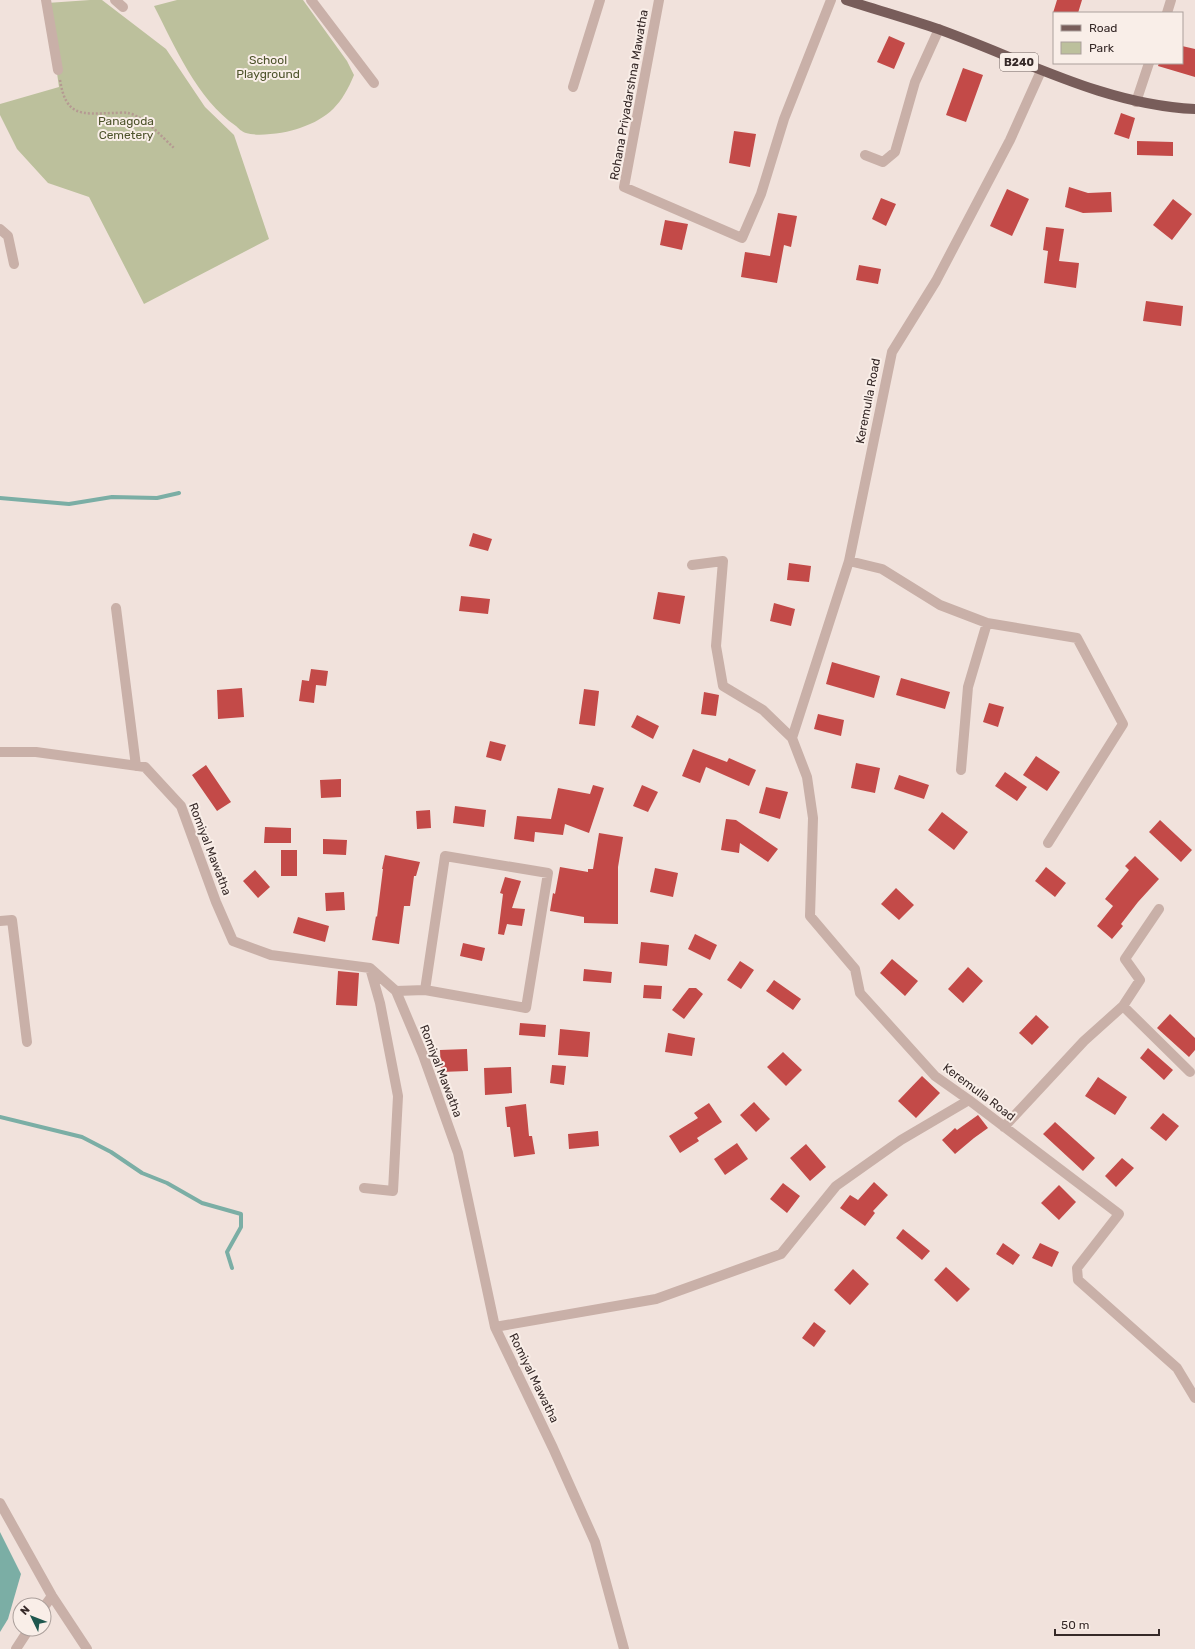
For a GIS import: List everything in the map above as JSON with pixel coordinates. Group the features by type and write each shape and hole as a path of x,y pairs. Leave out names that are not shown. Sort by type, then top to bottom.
{"main road":[{"name":"B240","path":"846,0 938,29 1041,71 1136,102 1195,109"}],"street":[{"path":"46,0 58,70"},
{"path":"311,0 374,83"},
{"path":"573,88 600,0"},
{"name":"Rohana Priyadarshna Mawatha","path":"659,0 624,187 742,238 761,194 784,119 831,0"},
{"path":"1167,12 1171,0"},
{"path":"865,155 883,162 895,152 915,82 938,29"},
{"path":"1136,102 1149,64"},
{"name":"Keremulla Road","path":"792,738 849,561 892,352 936,280 1010,140 1041,71"},
{"path":"0,229 8,236 14,264"},
{"name":"Keremulla Road","path":"692,565 724,561 716,646 723,686 763,710 792,738 807,777 813,818 810,916 855,969 860,993 935,1076 969,1100 1119,1214 1077,1268 1078,1280 1178,1368 1195,1398"},
{"path":"849,561 882,569 940,605 987,623 1077,638 1123,724 1048,843"},
{"path":"116,608 136,766"},
{"path":"961,770 968,687 987,623"},
{"name":"Romiyal Mawatha","path":"0,752 36,752 145,767 181,806 216,902 233,941 271,955 370,968 396,991 423,1055 458,1153 495,1327 596,1542 624,1649"},
{"path":"396,991 425,990 526,1008 548,873 445,856 425,990"},
{"path":"1004,1127 1084,1041 1123,1006 1140,980 1125,959 1159,909"},
{"path":"0,921 12,920 27,1042"},
{"path":"364,1188 393,1191 398,1096 380,1003 370,968"},
{"path":"1123,1006 1190,1072"},
{"path":"495,1327 656,1299 781,1254 836,1186 901,1140 969,1100"},
{"path":"0,1503 52,1596 87,1649"},
{"path":"16,1649 24,1637"}],"path":[{"path":"58,70 62,95 68,105 83,114 128,113 144,120 174,148"}],"green space":[{"name":"Panagoda Cemetery","path":"102,0 166,49 205,107 234,135 269,239 144,304 89,197 48,183 17,149 0,115 0,104 59,87 47,3"},
{"name":"School Playground","path":"177,0 303,0 347,61 354,75 345,94 333,109 319,120 294,130 258,135 240,130 222,115 198,87 179,55 154,6"}],"water":[{"path":"0,1532 21,1574 14,1597 12,1597 12,1605 8,1619 0,1632"}],"building":[{"path":"1057,0 1082,0 1078,12 1053,12"},
{"path":"889,36 905,43 894,69 877,62"},
{"path":"1183,46 1195,49 1195,77 1158,66 1159,64 1183,64"},
{"path":"963,68 983,75 966,122 946,115"},
{"path":"1121,113 1135,118 1129,139 1114,134"},
{"path":"734,131 756,134 750,167 729,163"},
{"path":"1137,141 1173,142 1173,156 1137,155"},
{"path":"1069,187 1088,193 1111,192 1112,212 1083,213 1065,207"},
{"path":"1007,189 1029,199 1012,236 990,226"},
{"path":"881,198 896,204 886,226 872,219"},
{"path":"1173,199 1192,214 1172,240 1153,225"},
{"path":"778,213 797,216 791,247 784,245 777,283 741,277 745,252 770,256"},
{"path":"665,220 688,224 682,250 660,245"},
{"path":"1046,227 1064,229 1059,261 1079,263 1076,288 1044,283 1048,251 1043,250"},
{"path":"859,265 881,269 878,284 856,280"},
{"path":"1146,301 1183,306 1181,326 1143,321"},
{"path":"473,533 492,539 488,551 469,546"},
{"path":"789,563 811,566 809,582 787,580"},
{"path":"658,592 685,596 680,624 653,619"},
{"path":"461,596 490,599 488,614 459,611"},
{"path":"774,603 795,609 791,626 770,621"},
{"path":"832,662 880,676 874,698 826,684"},
{"path":"311,669 328,671 326,686 316,685 314,703 299,701 302,680 309,681"},
{"path":"901,678 950,692 945,709 896,695"},
{"path":"242,688 244,717 218,719 217,690"},
{"path":"584,689 599,691 595,726 579,724"},
{"path":"704,692 719,695 716,716 701,714"},
{"path":"989,703 1004,707 998,727 983,722"},
{"path":"818,714 844,720 841,736 814,729"},
{"path":"637,715 659,726 653,739 631,727"},
{"path":"490,741 506,745 501,761 486,757"},
{"path":"693,749 727,762 729,758 756,770 749,786 706,767 700,783 682,776"},
{"path":"1036,756 1060,772 1047,791 1023,775"},
{"path":"856,763 880,768 875,793 851,788"},
{"path":"206,765 231,802 217,811 192,775"},
{"path":"1005,772 1027,787 1017,801 995,786"},
{"path":"899,775 929,785 924,799 894,789"},
{"path":"341,779 341,797 321,798 320,780"},
{"path":"593,785 604,788 589,833 565,824 563,835 535,832 534,842 514,839 517,816 551,819 558,788 590,794"},
{"path":"642,785 658,792 648,812 633,806"},
{"path":"766,787 788,792 780,819 759,813"},
{"path":"455,806 486,810 484,827 453,823"},
{"path":"430,810 431,828 417,829 416,811"},
{"path":"942,812 968,832 954,850 928,830"},
{"path":"726,819 736,820 778,849 768,862 740,843 739,853 721,850"},
{"path":"1160,820 1192,850 1181,862 1149,832"},
{"path":"265,827 291,828 291,843 264,843"},
{"path":"599,833 623,837 618,867 618,924 584,923 584,917 550,911 560,867 588,872 588,869 593,869"},
{"path":"323,839 347,840 346,855 323,854"},
{"path":"281,850 297,850 297,876 281,876"},
{"path":"385,855 420,862 416,876 414,876 410,906 404,906 399,944 372,940 376,916 377,917"},
{"path":"1135,856 1159,879 1138,902 1121,924 1123,926 1112,939 1097,926 1113,906 1105,899 1129,870 1125,866"},
{"path":"1046,867 1066,883 1055,897 1035,881"},
{"path":"655,868 678,873 673,897 650,892"},
{"path":"255,870 270,887 258,898 243,881"},
{"path":"505,877 521,881 512,908 525,909 522,926 507,924 504,935 498,934 503,894 500,893"},
{"path":"896,888 914,905 899,920 881,904"},
{"path":"344,892 345,910 326,911 325,893"},
{"path":"298,917 329,926 325,942 293,933"},
{"path":"695,934 717,945 710,960 688,949"},
{"path":"641,942 669,945 667,966 639,963"},
{"path":"463,943 485,948 482,961 460,956"},
{"path":"892,959 918,981 905,996 880,973"},
{"path":"740,961 754,970 741,989 727,980"},
{"path":"968,967 983,981 963,1003 948,989"},
{"path":"584,969 612,972 611,983 583,981"},
{"path":"338,971 359,973 357,1006 336,1005"},
{"path":"774,980 801,999 793,1010 766,991"},
{"path":"644,985 662,986 661,999 643,998"},
{"path":"689,988 696,988 703,994 684,1019 672,1010"},
{"path":"1170,1014 1195,1038 1195,1050 1189,1057 1157,1028"},
{"path":"1036,1015 1049,1027 1032,1045 1019,1033"},
{"path":"520,1023 546,1025 545,1037 519,1035"},
{"path":"560,1029 590,1032 588,1057 558,1055"},
{"path":"668,1033 695,1038 692,1056 665,1052"},
{"path":"1148,1048 1173,1070 1164,1080 1140,1058"},
{"path":"467,1049 468,1071 441,1072 440,1050"},
{"path":"783,1052 802,1070 786,1086 767,1067"},
{"path":"552,1065 566,1066 564,1085 550,1083"},
{"path":"511,1067 512,1093 485,1095 484,1068"},
{"path":"922,1076 940,1093 916,1118 898,1101"},
{"path":"1098,1077 1127,1097 1115,1115 1085,1096"},
{"path":"754,1102 770,1119 756,1132 740,1115"},
{"path":"709,1103 722,1122 697,1138 699,1141 680,1153 669,1136 698,1118 694,1113"},
{"path":"526,1104 529,1136 532,1136 535,1154 514,1157 510,1127 507,1127 505,1107"},
{"path":"1163,1113 1179,1126 1166,1141 1150,1128"},
{"path":"978,1115 988,1128 955,1154 942,1140 955,1128 957,1130"},
{"path":"1055,1122 1095,1158 1083,1171 1043,1134"},
{"path":"598,1131 599,1146 569,1149 568,1134"},
{"path":"737,1143 748,1159 725,1175 714,1159"},
{"path":"806,1144 826,1167 810,1181 790,1158"},
{"path":"1122,1158 1134,1168 1116,1187 1105,1176"},
{"path":"874,1182 888,1195 873,1211 875,1213 865,1226 840,1208 850,1195 858,1200"},
{"path":"783,1183 800,1196 787,1213 770,1199"},
{"path":"1059,1185 1076,1202 1059,1220 1041,1203"},
{"path":"903,1229 930,1251 922,1260 896,1238"},
{"path":"1003,1243 1020,1255 1013,1265 996,1254"},
{"path":"1040,1243 1059,1252 1052,1267 1032,1258"},
{"path":"946,1267 970,1289 957,1302 934,1280"},
{"path":"853,1269 869,1284 850,1305 834,1290"},
{"path":"814,1322 826,1331 814,1347 802,1338"}],"waterway":[{"path":"0,498 69,504 112,497 157,498 179,493"},
{"path":"0,1117 82,1137 111,1152 142,1173 167,1183 202,1203 241,1214 241,1227 227,1252 232,1268"}]}
